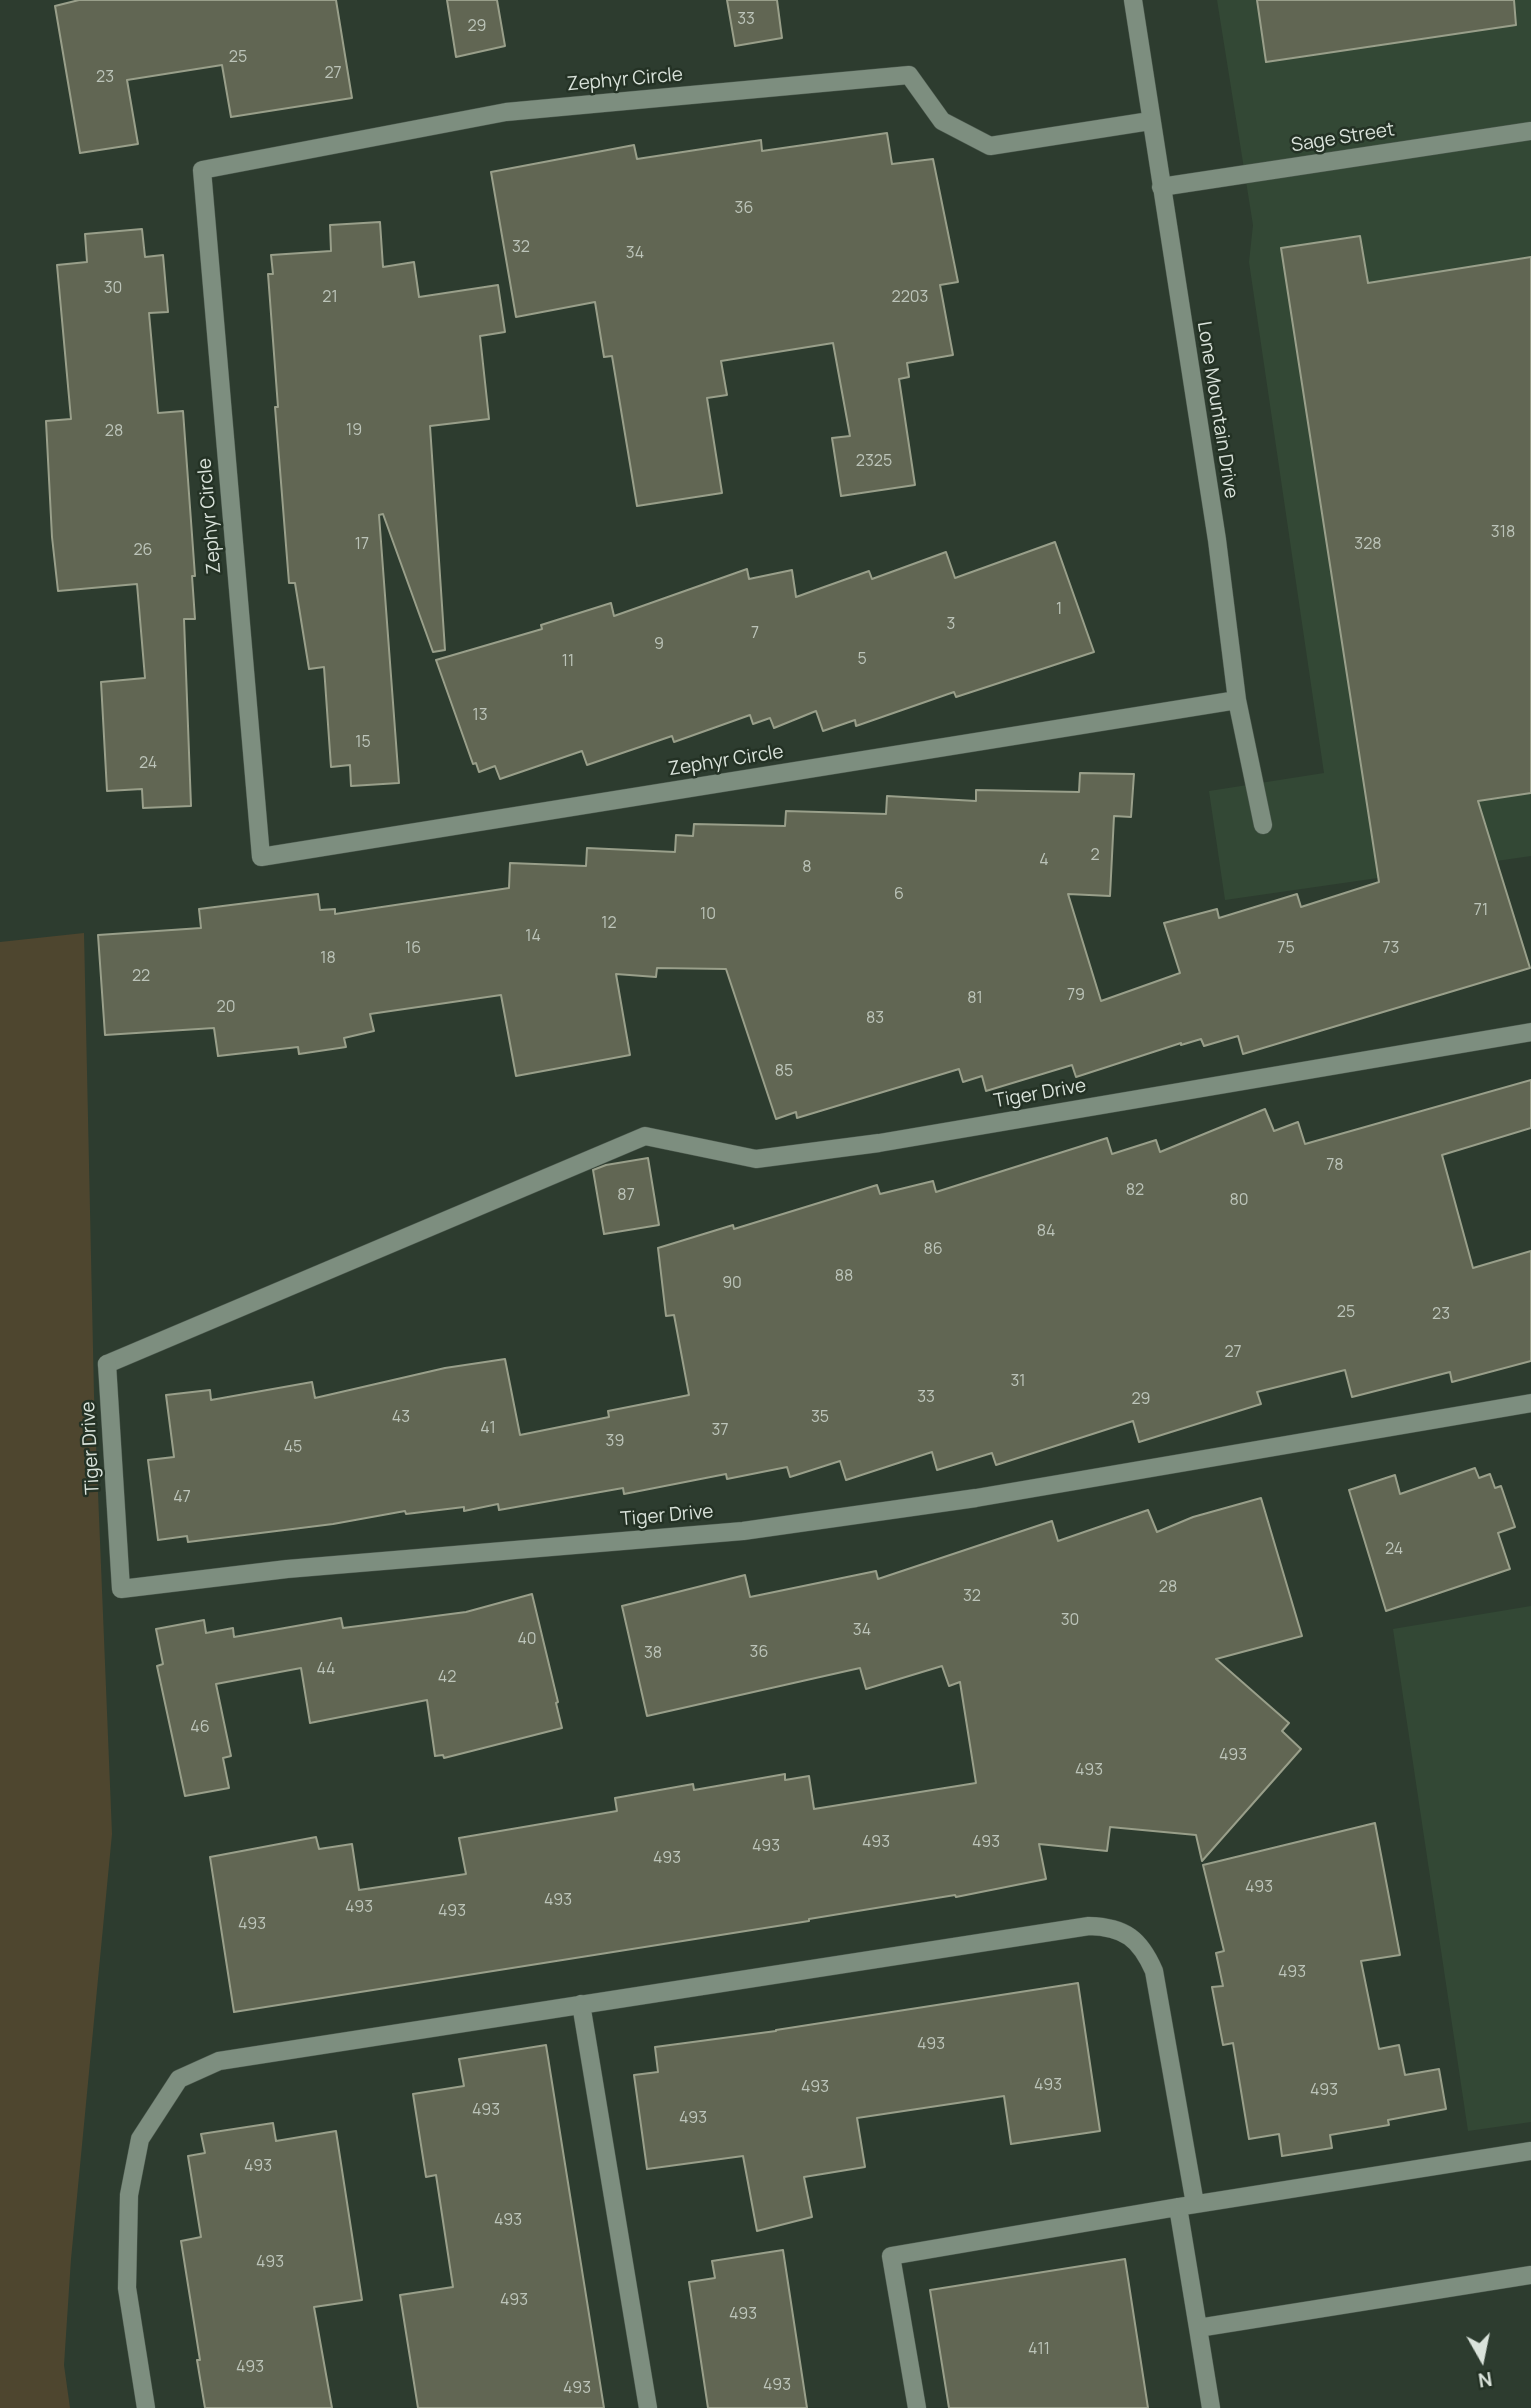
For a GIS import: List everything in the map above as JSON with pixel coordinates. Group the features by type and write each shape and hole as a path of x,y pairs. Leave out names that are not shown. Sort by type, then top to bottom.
{"street":[{"name":"Lone Mountain Drive","path":"1133,0 1217,540 1237,700 1263,825"},
{"name":"Zephyr Circle","path":"1150,121 990,146 942,121 909,75 506,112 202,170 261,857 1237,700"},
{"name":"Sage Street","path":"1161,187 1531,131"},
{"name":"Tiger Drive","path":"1531,1032 879,1143 756,1159 645,1136 107,1364 121,1588 287,1569 743,1531 976,1498 1531,1403"},
{"path":"146,2408 127,2288 129,2195 141,2139 179,2078 219,2062 1089,1926 1110,1927 1129,1935 1146,1952 1154,1971 1186,2206 1198,2328 1211,2408"},
{"path":"581,2004 648,2408"},
{"path":"917,2408 891,2256 1531,2151"},
{"path":"1198,2328 1531,2275"}],"shaded area":[{"path":"1217,0 1531,0 1531,856 1225,900 1209,791 1324,773 1249,262 1253,225"},
{"path":"84,933 94,1395 112,1834 71,2259 64,2365 70,2408 0,2408 0,942"},
{"path":"1531,1606 1531,2122 1468,2131 1393,1629"}],"building":[{"path":"79,0 336,0 352,98 231,117 222,65 127,80 138,144 80,153 55,6"},
{"path":"447,0 497,0 505,46 456,57"},
{"path":"727,0 777,0 782,38 735,46"},
{"path":"1257,0 1514,0 1516,25 1266,62"},
{"path":"887,133 892,164 933,159 958,282 940,285 953,355 907,363 909,377 899,379 915,485 841,496 832,438 850,436 833,343 721,361 727,395 707,398 722,493 637,506 612,356 604,357 595,302 516,317 491,172 634,145 637,159 761,140 762,151"},
{"path":"380,222 383,267 414,262 419,297 498,285 505,332 480,336 489,419 430,426 445,650 433,652 383,514 379,515 399,783 351,786 350,765 331,767 324,667 309,669 295,583 289,583 268,274 273,274 271,255 331,251 330,225"},
{"path":"142,229 145,257 163,255 168,312 149,313 158,413 183,411 195,576 192,576 195,619 184,619 191,806 143,808 142,789 107,791 101,682 145,678 137,584 58,591 52,537 46,421 71,419 57,265 87,262 85,234"},
{"path":"1360,236 1368,283 1531,257 1531,793 1478,801 1530,968 1243,1054 1238,1036 1204,1046 1201,1039 1076,1077 1072,1065 986,1091 982,1076 963,1082 959,1069 797,1118 796,1112 776,1119 726,969 657,968 656,977 616,974 630,1055 516,1076 501,995 370,1014 374,1031 344,1038 346,1047 299,1054 298,1047 218,1056 214,1028 105,1035 98,935 201,928 199,909 318,894 320,910 335,909 335,914 509,888 510,863 586,866 587,848 675,852 676,835 693,836 694,824 785,826 786,811 886,814 887,796 976,801 976,790 1079,792 1080,773 1134,774 1131,817 1114,816 1110,896 1068,894 1101,1001 1180,973 1164,923 1217,909 1219,918 1297,894 1301,907 1379,882 1281,248"},
{"path":"1055,542 1094,652 956,697 954,692 856,726 855,720 823,731 816,711 774,728 770,718 753,724 750,715 674,742 672,736 587,765 582,751 500,779 495,766 479,772 476,763 473,764 436,660 542,629 541,625 611,603 614,616 747,569 749,579 792,570 796,597 869,571 872,579 946,552 955,578"},
{"path":"1531,1080 1531,1128 1442,1155 1473,1268 1531,1251 1531,1361 1452,1382 1450,1372 1352,1397 1345,1370 1257,1392 1261,1404 1139,1442 1133,1421 996,1465 992,1453 937,1470 932,1452 846,1480 840,1461 790,1477 787,1467 727,1479 726,1474 624,1494 623,1488 499,1510 498,1504 464,1511 464,1507 406,1514 405,1511 333,1524 188,1542 187,1536 158,1540 148,1460 174,1457 166,1395 210,1390 211,1400 312,1382 315,1398 445,1368 505,1359 520,1435 609,1417 608,1411 689,1395 674,1315 666,1316 658,1248 733,1225 734,1229 877,1185 880,1194 933,1181 936,1192 1107,1138 1112,1154 1156,1140 1160,1152 1265,1109 1274,1131 1298,1122 1305,1144"},
{"path":"648,1158 659,1225 604,1234 593,1170 606,1165"},
{"path":"1475,1468 1479,1478 1490,1474 1495,1488 1501,1486 1515,1527 1498,1533 1510,1569 1386,1611 1349,1490 1395,1475 1400,1494"},
{"path":"1261,1498 1302,1636 1216,1659 1289,1723 1282,1731 1301,1749 1202,1861 1196,1835 1110,1827 1107,1851 1039,1844 1046,1879 956,1897 955,1895 809,1921 234,2012 210,1857 316,1837 319,1849 352,1844 359,1890 466,1874 459,1838 617,1811 615,1798 693,1784 694,1790 785,1774 785,1780 809,1776 814,1809 976,1783 960,1682 949,1686 942,1666 866,1689 860,1668 647,1716 622,1606 745,1575 750,1597 876,1571 878,1579 1052,1521 1058,1541 1148,1510 1157,1532 1193,1517"},
{"path":"532,1594 562,1728 444,1758 443,1755 435,1756 427,1700 310,1723 301,1668 216,1684 231,1756 223,1758 229,1788 185,1796 157,1666 163,1664 156,1629 204,1620 206,1633 233,1628 234,1637 341,1618 343,1628 466,1612"},
{"path":"1375,1823 1400,1955 1361,1961 1379,2049 1399,2045 1405,2075 1439,2069 1446,2109 1388,2120 1389,2125 1330,2135 1332,2148 1282,2156 1279,2134 1249,2139 1233,2043 1223,2045 1212,1987 1223,1986 1216,1953 1224,1951 1203,1865"},
{"path":"1078,1983 1100,2131 1011,2144 1004,2096 857,2118 865,2167 804,2177 812,2217 757,2231 743,2156 647,2169 634,2075 658,2072 655,2047 776,2031"},
{"path":"546,2045 604,2408 418,2408 400,2295 453,2287 436,2175 426,2177 413,2094 464,2086 459,2059"},
{"path":"273,2123 276,2141 336,2131 362,2300 314,2307 332,2408 205,2408 181,2241 201,2237 188,2156 205,2153 201,2134"},
{"path":"783,2250 807,2408 708,2408 689,2282 715,2278 712,2261"},
{"path":"1125,2259 1148,2408 949,2408 930,2290"}]}
